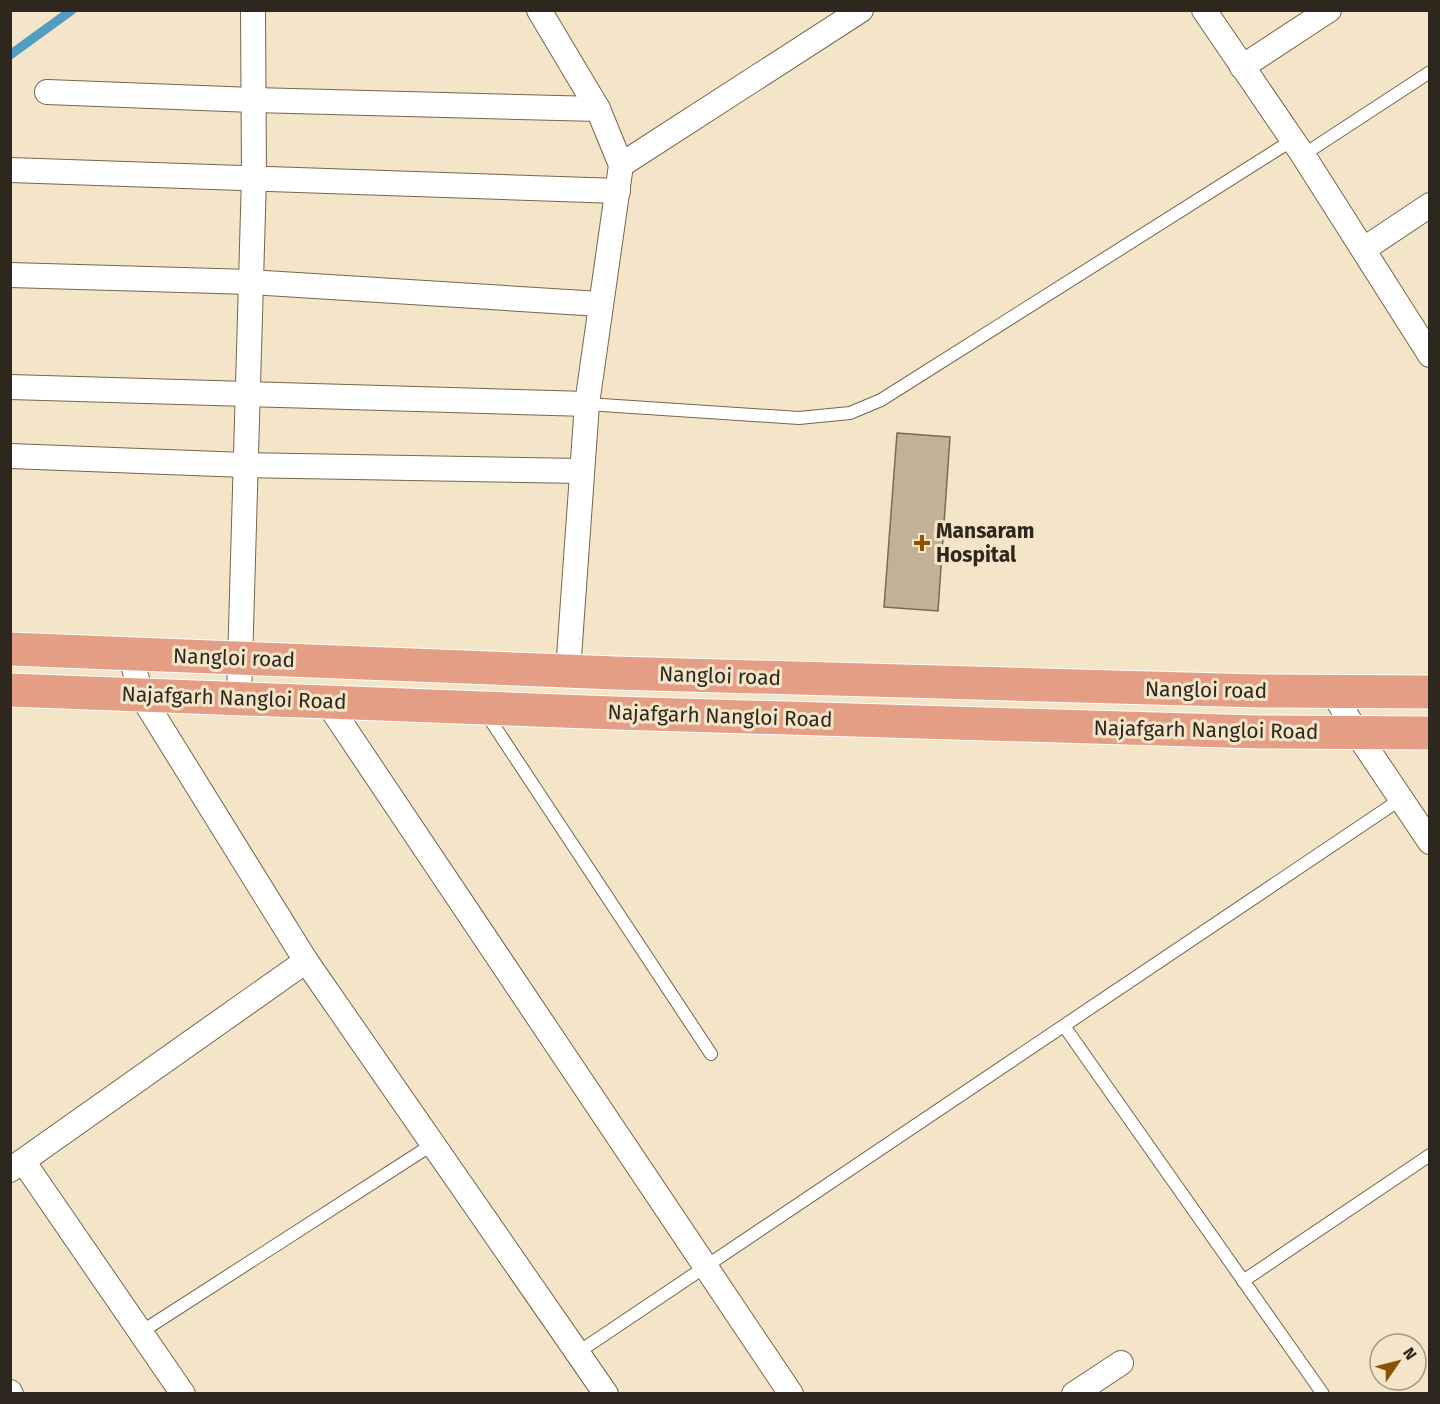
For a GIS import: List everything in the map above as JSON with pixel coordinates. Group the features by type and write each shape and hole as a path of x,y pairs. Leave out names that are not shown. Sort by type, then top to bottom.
{"main road":[{"name":"Nangloi road","path":"10,650 568,671 1333,692 1430,692"},
{"name":"Najafgarh Nangloi Road","path":"10,690 483,709 1234,731 1430,733"}],"street":[{"path":"239,698 254,177 253,10"},
{"path":"539,10 598,109 621,165 587,404 568,671"},
{"path":"621,165 861,10"},
{"path":"1204,10 1364,249 1430,355"},
{"path":"1242,66 1329,10"},
{"path":"47,92 598,109"},
{"path":"10,170 618,191"},
{"path":"1364,249 1430,205"},
{"path":"10,275 251,282 600,304"},
{"path":"10,387 587,404"},
{"path":"10,456 245,465 582,471"},
{"path":"130,653 141,695 306,961 606,1394"},
{"path":"1333,692 1356,732 1430,842"},
{"path":"327,702 791,1394"},
{"path":"183,1394 141,1332 17,1165 306,961"},
{"path":"1074,1394 1121,1363"}],"lane":[{"path":"587,404 798,418 850,413 881,400 1297,148 1430,72"},
{"path":"483,709 711,1054"},
{"path":"577,1353 1401,799"},
{"path":"1064,1026 1323,1394"},
{"path":"141,1332 433,1144"},
{"path":"1243,1281 1430,1155"}],"building":[{"path":"897,433 950,437 938,611 884,607"}],"waterway":[{"path":"10,55 72,10"}],"place":[{"name":"Mansaram Hospital","path":"922,543"}]}
